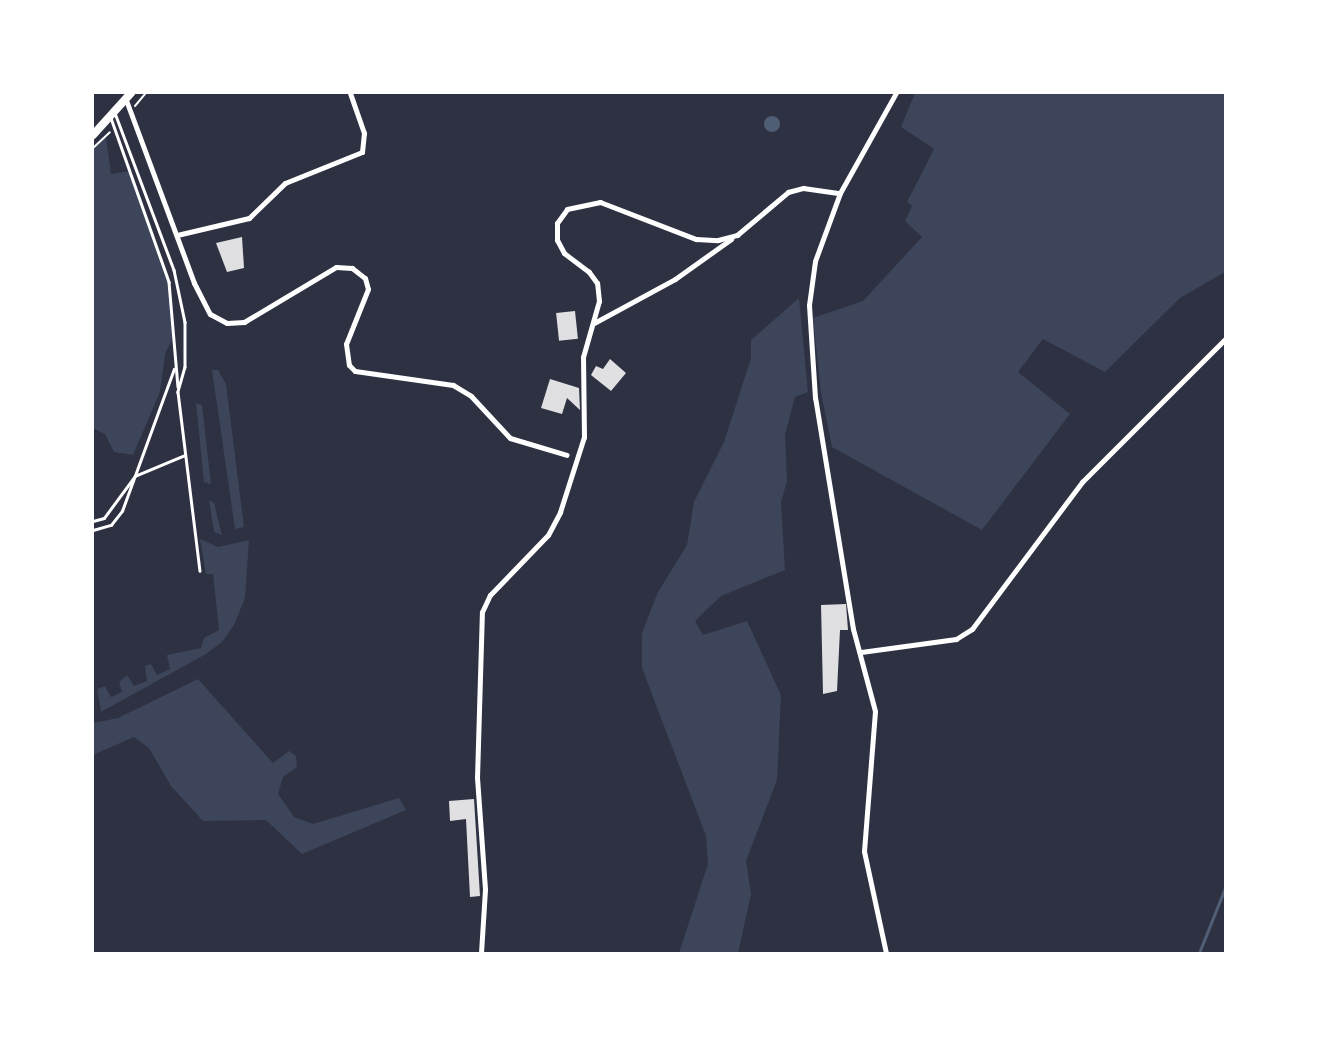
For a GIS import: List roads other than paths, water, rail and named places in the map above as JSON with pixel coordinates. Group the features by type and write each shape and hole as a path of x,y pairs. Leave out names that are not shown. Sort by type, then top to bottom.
{"main road":[{"path":"93,135 113,116 128,96"}],"street":[{"path":"177,235 248,218 285,183 362,152 364,133 350,93"},
{"path":"886,953 864,851 875,711 860,652 815,398 808,305 815,261 840,193 896,93"},
{"path":"128,96 204,306 228,323 254,318 336,267 352,268 365,278 368,289 346,344 347,359 355,371 453,385 471,396 510,438 566,454"},
{"path":"593,323 675,279 737,235 788,192 803,188 840,193"},
{"path":"481,953 485,889 477,778 482,612 490,595 548,535 561,512 584,438 583,357 599,301 597,283 564,253 557,240 557,223 567,209 600,202 696,239 718,240 737,235"},
{"path":"860,652 956,639 972,629 1082,482 1225,338"}],"lane":[{"path":"113,116 169,282 175,366 200,570"},
{"path":"113,116 174,270 187,341 178,392"},
{"path":"93,530 117,519 175,366"},
{"path":"93,522 104,518 135,475 185,456"}],"waterway":[{"path":"1199,953 1225,888"}]}
